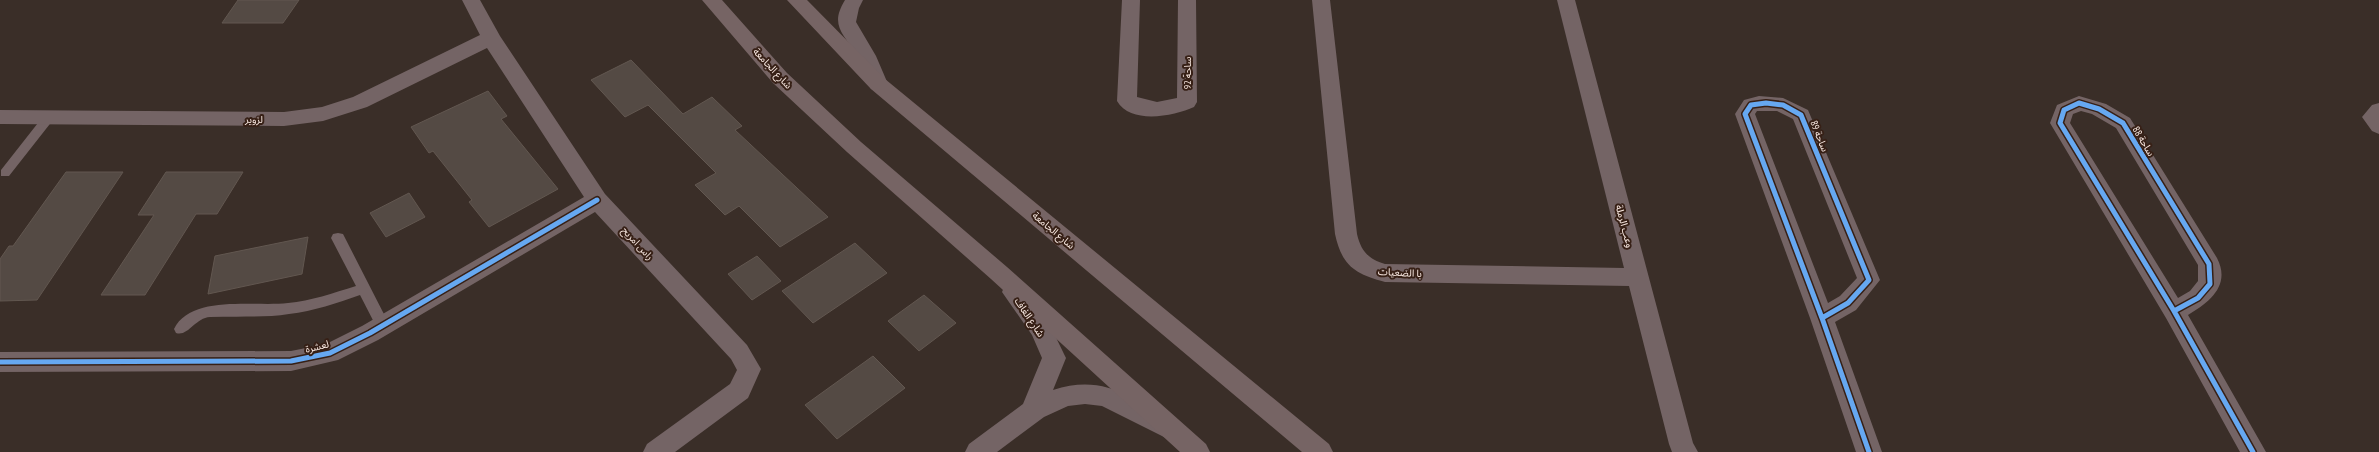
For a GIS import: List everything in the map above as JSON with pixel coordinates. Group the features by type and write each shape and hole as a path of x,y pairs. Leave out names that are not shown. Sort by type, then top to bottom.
{"main road":[{"name":"شارع الجامعة","path":"711,0 780,78 854,147 999,273 1197,452"},
{"name":"شارع الجامعة","path":"796,0 878,84 1320,452"}],"street":[{"name":"راس امريح","path":"471,0 491,38 598,200 739,352 749,369 739,391 656,452"},
{"path":"854,0 846,21 849,31 864,52 878,84"},
{"name":"ساحة 92","path":"1131,0 1127,101 1140,109 1156,110 1172,109 1187,102 1187,0"},
{"name":"با الضعيات","path":"1321,0 1346,234 1349,248 1356,259 1367,269 1385,273 1639,277"},
{"name":"وعب الرملة","path":"1566,0 1639,277 1681,444 1685,452"},
{"name":"لزوير","path":"0,117 284,119 323,114 360,102 491,38"},
{"name":"ساحة 89","path":"1822,318 1848,303 1869,280 1801,115 1787,105 1770,102 1751,105 1745,114 1822,318 1869,452"},
{"name":"ساحة 88","path":"2174,312 2198,298 2210,284 2209,264 2123,124 2099,109 2079,103 2064,110 2060,123 2174,312 2253,452"},
{"path":"2379,110 2372,117 2379,126"},
{"name":"لعشرة","path":"0,362 291,361 330,353 383,326 598,200"},
{"name":"شارع الغاف","path":"999,273 1041,329 1054,358 1034,408"},
{"path":"978,452 1034,408 1075,394 1101,396 1174,431"}],"lane":[{"path":"5,174 49,117"},
{"path":"338,238 363,290 383,326"},
{"path":"181,329 185,322 194,315 205,312 288,309 320,303 363,290"}],"building":[{"path":"238,0 299,0 283,23 222,23"},
{"path":"631,60 683,114 712,97 742,126 735,130 828,217 780,247 739,206 725,215 695,185 716,173 648,105 625,117 591,80"},
{"path":"488,91 507,116 501,119 558,189 489,227 469,202 472,200 433,151 429,153 411,127"},
{"path":"66,172 123,172 37,300 0,301 0,259 9,246 13,246"},
{"path":"166,172 243,172 217,214 196,214 145,295 101,295 154,215 138,215"},
{"path":"409,193 425,217 386,237 370,213"},
{"path":"308,237 302,274 208,294 215,256"},
{"path":"855,243 887,273 813,323 782,291"},
{"path":"757,256 781,281 752,300 728,274"},
{"path":"924,295 956,323 919,351 888,321"},
{"path":"873,356 905,388 837,439 805,405"}],"cycle path":[{"path":"1822,318 1848,303 1869,280 1801,115 1783,105 1772,103 1751,105 1745,114 1822,318 1869,452"},
{"path":"2174,311 2198,298 2210,284 2209,264 2123,123 2099,109 2079,103 2064,110 2060,123 2174,311 2253,452"},
{"path":"0,362 291,361 330,353 370,333 597,200"}]}
